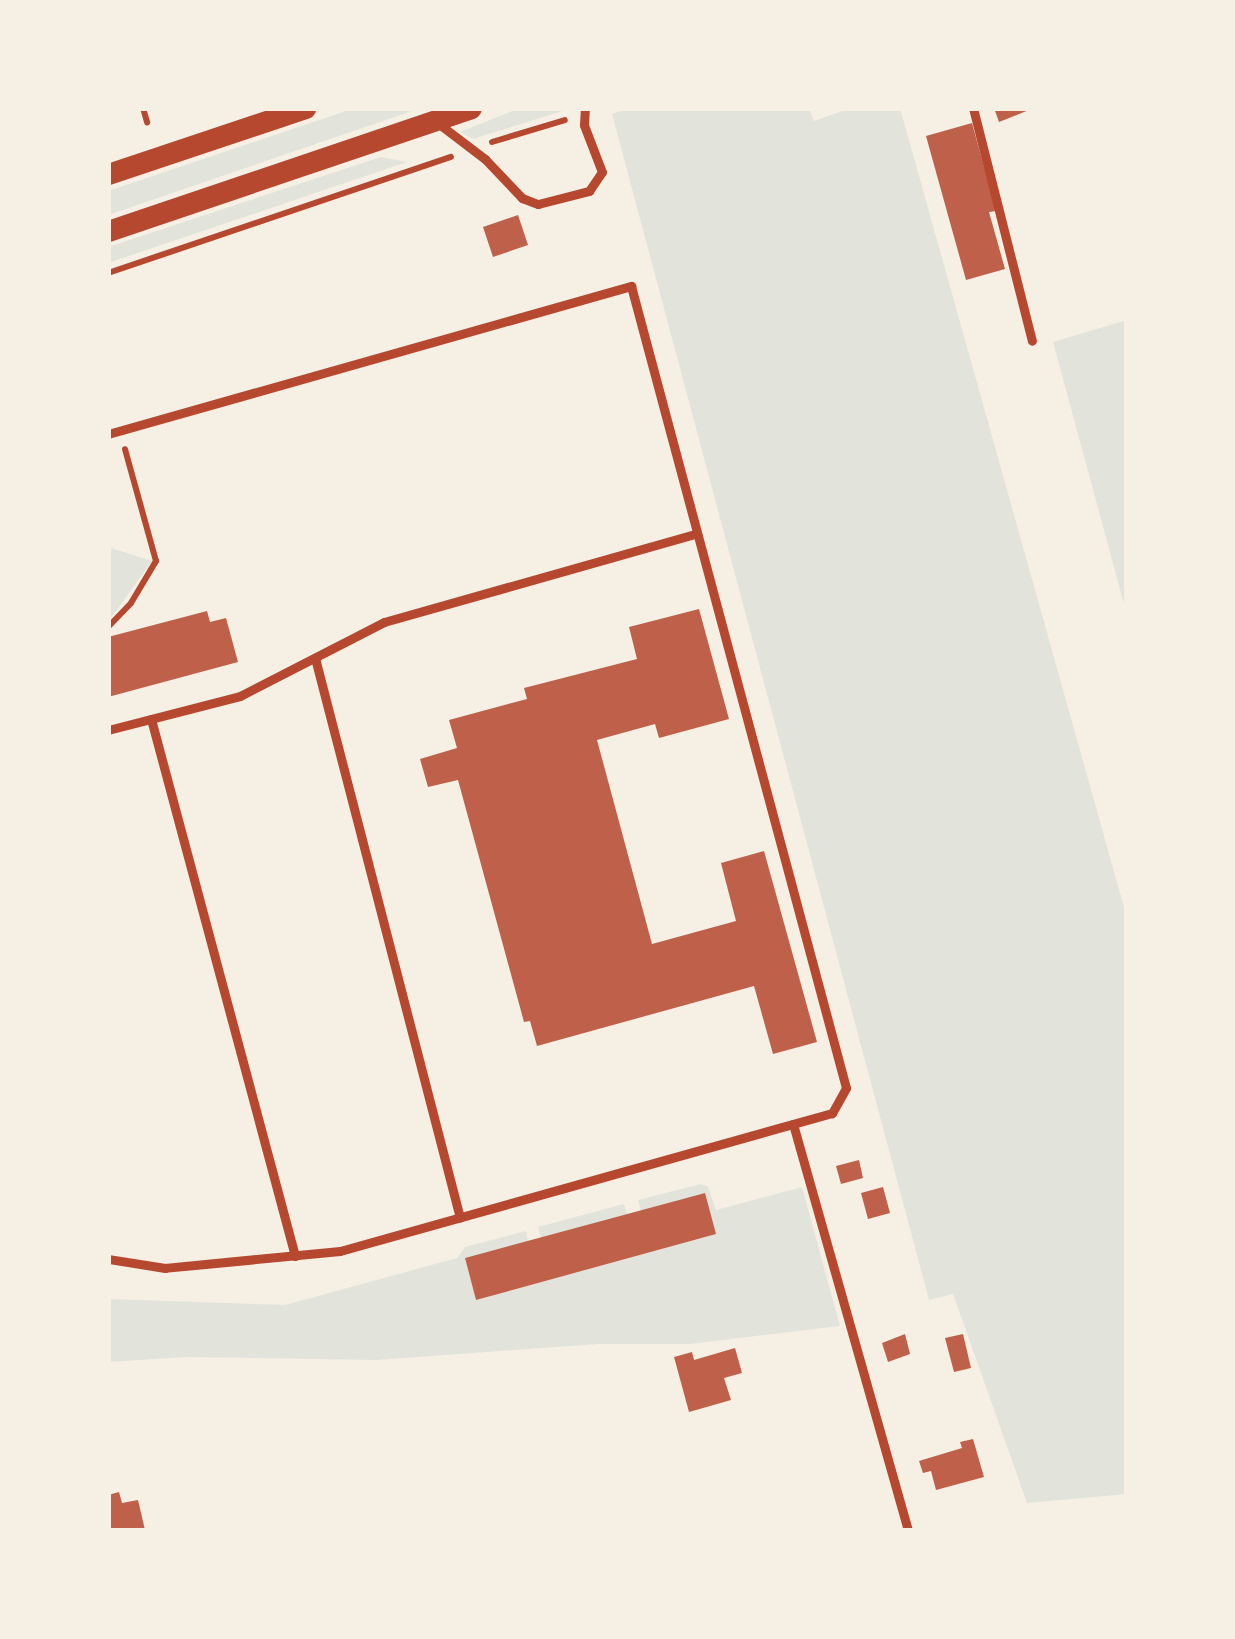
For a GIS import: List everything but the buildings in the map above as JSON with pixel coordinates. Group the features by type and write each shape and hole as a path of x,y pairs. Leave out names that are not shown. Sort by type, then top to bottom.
{"street":[{"path":"108,174 305,108"},
{"path":"108,231 471,108"}],"lane":[{"path":"973,108 1032,341"},
{"path":"435,121 522,199 538,204 590,191 602,172 584,111"},
{"path":"108,434 632,286 846,1088 832,1113 340,1251 165,1268 108,1259"},
{"path":"108,730 240,695 384,622 696,534"},
{"path":"314,658 460,1218"},
{"path":"151,719 295,1256"},
{"path":"793,1124 908,1531"}],"path":[{"path":"143,108 148,122"},
{"path":"108,273 584,111"},
{"path":"108,627 131,603 156,562 121,434"}],"shaded area":[{"path":"355,108 421,108 108,215 108,191"},
{"path":"520,108 572,108 473,139 460,132"},
{"path":"629,108 809,108 814,121 851,108 900,108 1127,918 1127,1494 1027,1503 953,1294 929,1300 612,114"},
{"path":"381,157 407,162 108,263 108,247"},
{"path":"1127,320 1127,615 1053,342"},
{"path":"108,547 152,561 108,622"},
{"path":"701,1184 708,1187 716,1210 802,1187 840,1326 690,1344 598,1344 377,1360 187,1357 108,1362 108,1299 285,1305 457,1258 465,1247 526,1231 528,1241 465,1258 476,1300 715,1234 641,1211 638,1200"},
{"path":"624,1204 627,1214 541,1238 538,1227"}]}
